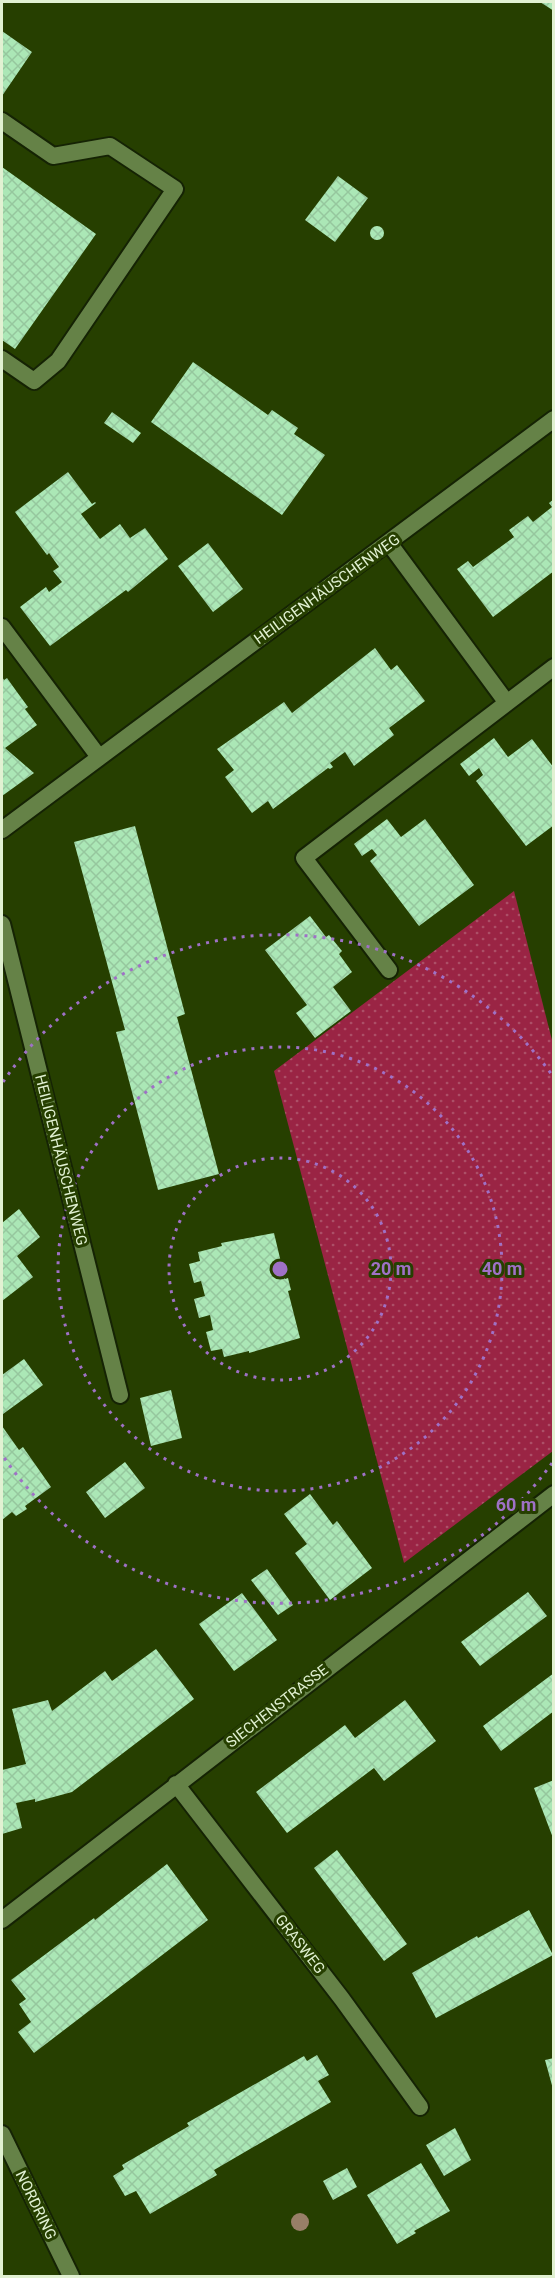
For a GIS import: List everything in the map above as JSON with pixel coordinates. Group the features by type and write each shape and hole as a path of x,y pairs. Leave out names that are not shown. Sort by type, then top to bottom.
{"street":[{"path":"2,121 53,156 110,146 175,189 58,361 34,381 2,359"},
{"name":"HEILIGENHÄUSCHENWEG","path":"2,830 554,419"},
{"path":"389,543 507,703"},
{"path":"2,627 99,757"},
{"path":"388,970 304,858 554,667"},
{"name":"HEILIGENHÄUSCHENWEG","path":"2,924 120,1395"},
{"name":"SIECHENSTRASSE","path":"2,1920 554,1494"},
{"name":"GRASWEG","path":"176,1784 342,1999 420,2108"},
{"name":"NORDRING","path":"2,2134 71,2277"}],"shaded area":[{"path":"514,891 553,1044 553,1451 404,1563 274,1071"}],"building":[{"path":"540,2 554,2 554,11"},
{"path":"2,31 32,52 2,96"},
{"path":"2,167 96,234 15,349 2,340"},
{"path":"338,176 368,198 335,242 305,220"},
{"path":"374,226 380,226 384,233 380,240 374,240 370,236 370,230"},
{"path":"193,362 268,415 272,410 298,428 294,434 325,455 282,515 151,422"},
{"path":"112,412 141,433 133,443 104,423"},
{"path":"68,472 92,504 96,503 81,514 100,539 120,524 130,538 145,528 168,559 128,592 126,590 50,646 20,607 46,587 49,592 62,582 53,571 59,567 49,553 47,555 15,512"},
{"path":"554,499 554,571 493,617 457,569 468,561 473,567 514,537 509,530 528,516 533,522 552,507 549,503"},
{"path":"208,543 243,589 213,612 178,566"},
{"path":"375,648 391,670 397,665 425,701 389,728 394,735 354,766 345,752 330,763 333,767 328,768 273,809 268,801 252,813 225,777 234,770 217,749 284,702 292,713"},
{"path":"2,677 4,680 7,678 28,707 25,709 37,725 5,748 34,773 2,796"},
{"path":"494,738 508,757 532,739 554,768 554,825 526,846 476,781 483,775 479,768 469,776 460,764"},
{"path":"387,819 401,837 425,819 474,885 419,926 370,861 377,855 372,849 362,856 354,844"},
{"path":"135,826 185,1014 177,1017 219,1174 158,1190 116,1032 125,1030 74,842"},
{"path":"310,916 326,937 329,935 342,951 339,954 352,972 333,987 351,1011 315,1038 296,1013 307,1005 265,950"},
{"path":"19,1209 40,1237 17,1256 33,1277 2,1301 2,1223"},
{"path":"274,1233 285,1279 288,1278 291,1290 288,1291 300,1338 249,1353 249,1351 224,1357 222,1349 211,1351 206,1332 213,1330 210,1315 199,1318 194,1299 205,1296 201,1281 194,1283 189,1264 200,1261 198,1252 222,1246 221,1243"},
{"path":"24,1359 43,1385 3,1414 2,1375"},
{"path":"171,1390 182,1438 151,1446 140,1398"},
{"path":"2,1426 19,1450 23,1447 51,1487 25,1506 27,1509 16,1516 12,1512 2,1520"},
{"path":"125,1462 145,1488 105,1518 86,1492"},
{"path":"310,1494 333,1525 337,1521 372,1568 330,1600 295,1553 307,1544 284,1514"},
{"path":"267,1569 293,1605 278,1615 251,1580"},
{"path":"528,1592 547,1616 480,1666 461,1642"},
{"path":"242,1593 277,1640 234,1671 199,1624"},
{"path":"156,1649 194,1699 72,1792 35,1802 35,1799 16,1803 22,1828 2,1834 2,1770 26,1764 12,1709 48,1700 52,1711 105,1671 112,1681"},
{"path":"554,1673 554,1711 501,1751 483,1726"},
{"path":"405,1700 436,1741 384,1781 374,1768 287,1833 256,1792 345,1725 355,1738"},
{"path":"554,1780 554,1838 553,1838 534,1788"},
{"path":"337,1850 407,1944 384,1961 314,1868"},
{"path":"167,1864 208,1920 34,2053 18,2032 31,2022 19,2004 26,1999 11,1980 94,1918 95,1920"},
{"path":"529,1910 553,1955 436,2018 412,1973"},
{"path":"317,2055 329,2075 318,2081 331,2102 214,2170 217,2175 150,2214 136,2191 125,2196 113,2176 124,2169 122,2165 189,2126 187,2123 304,2056 307,2061"},
{"path":"554,2058 554,2089 553,2089 545,2060"},
{"path":"455,2128 471,2160 444,2176 426,2145"},
{"path":"421,2163 450,2211 414,2231 416,2233 397,2244 367,2195"},
{"path":"347,2168 357,2187 333,2200 323,2181"}]}
